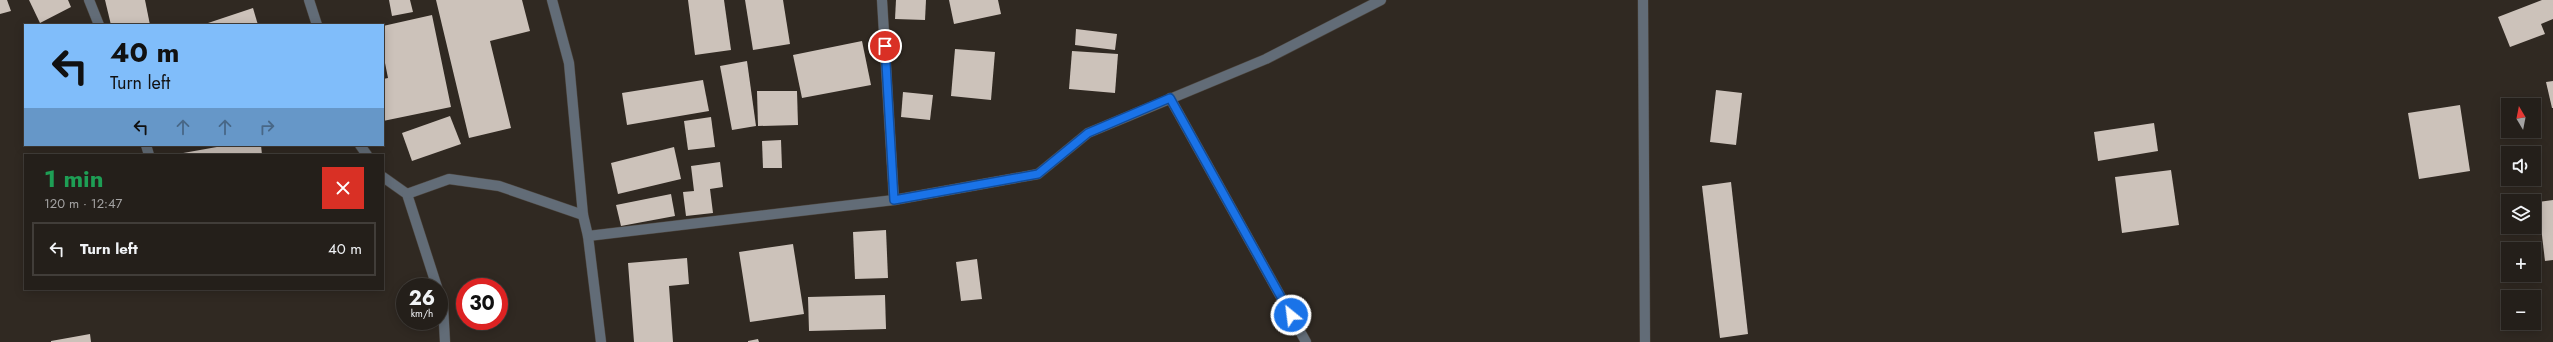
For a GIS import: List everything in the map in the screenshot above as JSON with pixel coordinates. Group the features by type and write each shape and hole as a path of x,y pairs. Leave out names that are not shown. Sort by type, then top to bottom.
{"street":[{"path":"89,0 99,24"},
{"path":"308,0 317,24"},
{"path":"552,0 569,63 583,215 588,236 601,342"},
{"path":"882,0 894,200"},
{"path":"588,236 894,200 1038,174 1088,133 1266,59 1381,0"},
{"path":"1643,0 1645,342"},
{"path":"1170,98 1306,342"},
{"path":"384,178 407,194 434,278"},
{"path":"407,194 449,178 499,186 583,215"},
{"path":"444,330 445,342"}],"building":[{"path":"0,0 7,0 11,11 0,14"},
{"path":"29,0 68,0 71,7 40,23"},
{"path":"105,0 145,0 150,24 111,24"},
{"path":"389,0 410,0 413,12 392,16"},
{"path":"436,0 522,0 530,31 490,41 511,128 469,138"},
{"path":"688,0 724,0 731,50 695,55"},
{"path":"745,0 783,0 790,44 753,50"},
{"path":"896,0 926,0 925,20 895,19"},
{"path":"949,0 998,0 1001,14 954,24"},
{"path":"2542,0 2553,0 2553,19 2541,24 2545,34 2510,47 2498,17"},
{"path":"253,8 258,24 205,24"},
{"path":"432,15 451,107 384,121 384,79 388,78 384,58 384,26"},
{"path":"1076,29 1117,34 1115,50 1075,45"},
{"path":"862,41 871,85 802,98 793,55"},
{"path":"955,49 995,52 991,100 951,96"},
{"path":"1072,51 1118,54 1115,93 1069,89"},
{"path":"747,61 756,126 732,130 720,66"},
{"path":"703,80 709,111 627,125 622,93"},
{"path":"2553,81 2553,108 2552,108 2546,82"},
{"path":"1716,90 1742,93 1736,145 1710,142"},
{"path":"757,91 797,91 798,125 758,126"},
{"path":"903,92 933,95 930,120 901,117"},
{"path":"2460,105 2470,171 2419,179 2408,113"},
{"path":"450,116 461,144 412,161 402,133"},
{"path":"711,117 715,147 688,150 684,121"},
{"path":"2154,123 2158,151 2098,161 2094,132"},
{"path":"781,140 782,168 763,168 762,141"},
{"path":"222,146 261,146 262,154 178,154"},
{"path":"674,147 681,179 618,194 611,163"},
{"path":"720,162 723,187 710,189 713,213 686,216 683,192 694,191 691,166"},
{"path":"2171,170 2179,225 2122,233 2115,177"},
{"path":"1731,182 1748,334 1720,338 1702,186"},
{"path":"671,194 675,216 621,226 616,205"},
{"path":"2553,200 2553,260 2545,261 2541,227 2541,202"},
{"path":"886,230 888,278 855,279 853,232"},
{"path":"793,244 804,314 750,322 739,252"},
{"path":"687,258 689,284 669,286 673,342 634,342 628,263"},
{"path":"977,259 982,299 961,301 956,262"},
{"path":"885,295 886,329 809,331 808,297"},
{"path":"90,334 91,342 51,342 51,341"},
{"path":"758,339 759,342 748,342 748,341"}],"route":[{"path":"885,46 894,200 1038,174 1088,133 1170,98 1291,315"}]}
